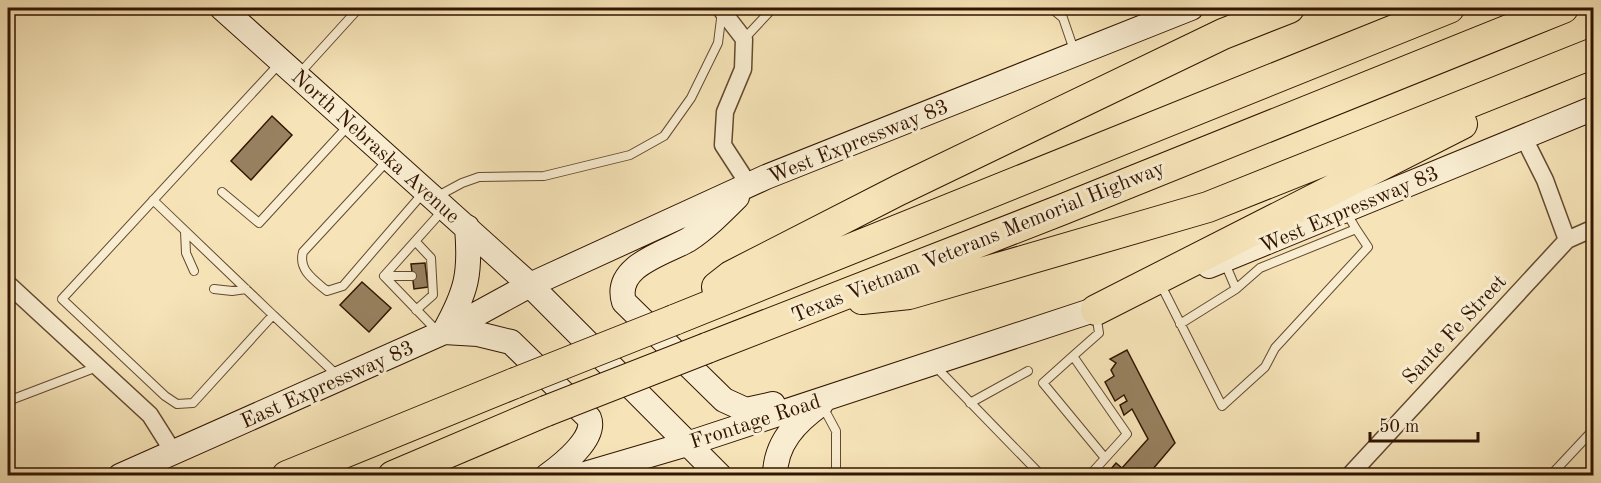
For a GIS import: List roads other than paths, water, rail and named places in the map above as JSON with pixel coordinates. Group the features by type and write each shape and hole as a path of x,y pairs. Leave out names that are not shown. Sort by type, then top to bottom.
{"highway":[{"path":"674,320 731,276 899,190 1223,34 1289,8"},
{"name":"Texas Vietnam Veterans Memorial Highway","path":"287,476 1449,8"},
{"name":"Texas Vietnam Veterans Memorial Highway","path":"393,476 546,411 1563,8"},
{"path":"823,303 909,294 1208,207 1593,53"},
{"path":"1096,310 1333,191 1593,53"},
{"path":"266,476 405,427"}],"main road":[{"name":"North Nebraska Avenue","path":"222,8 436,198 530,285 720,476"},
{"name":"West Expressway 83","path":"530,285 749,185 1191,8"},
{"name":"West Expressway 83","path":"932,363 1096,310 1224,260 1351,219 1523,136 1593,108"},
{"path":"749,185 710,224 688,240 641,263 627,277 622,295 624,302 732,405 746,411 806,397 827,400"},
{"path":"467,227 470,263 463,295 442,333 478,334 511,342 589,418 589,429 582,442 562,465 547,476"},
{"name":"East Expressway 83","path":"120,476 442,333 530,285"},
{"name":"Frontage Road","path":"578,476 827,400 932,363"},
{"path":"775,476 780,449 785,437 827,400"}],"street":[{"path":"722,8 744,39 743,69 725,112 723,145 749,185"},
{"path":"1523,136 1545,180 1567,240"},
{"name":"Sante Fe Street","path":"1349,476 1567,240 1593,228"},
{"path":"8,284 150,415 174,453"}],"lane":[{"path":"273,315 193,403 177,404 165,396 62,299 153,200 290,68 359,8"},
{"path":"390,157 303,252 300,261 303,268 327,291 343,286 436,198 462,183 480,177 544,176 630,155 664,136 691,98 718,43 722,8"},
{"path":"744,39 773,8"},
{"path":"1051,8 1064,18 1075,54"},
{"path":"222,192 259,223 352,123"},
{"path":"384,276 416,242 436,198"},
{"path":"153,200 341,378"},
{"path":"1161,285 1180,324 1222,406 1265,367 1275,348 1368,247 1351,219 1260,268 1236,289 1180,324"},
{"path":"185,231 186,254 194,271"},
{"path":"416,242 431,258 430,276 433,295 416,310"},
{"path":"1224,260 1236,289"},
{"path":"384,276 412,276"},
{"path":"384,276 416,310 442,333"},
{"path":"214,289 232,291 246,289"},
{"path":"1096,310 1099,333 1042,383 1105,458"},
{"path":"1073,356 1127,434 1089,476"},
{"path":"932,363 1039,473 1037,476"},
{"path":"8,401 97,367"},
{"path":"970,403 1028,371"},
{"path":"827,400 836,431 837,476"},
{"path":"1550,476 1593,429"}]}
